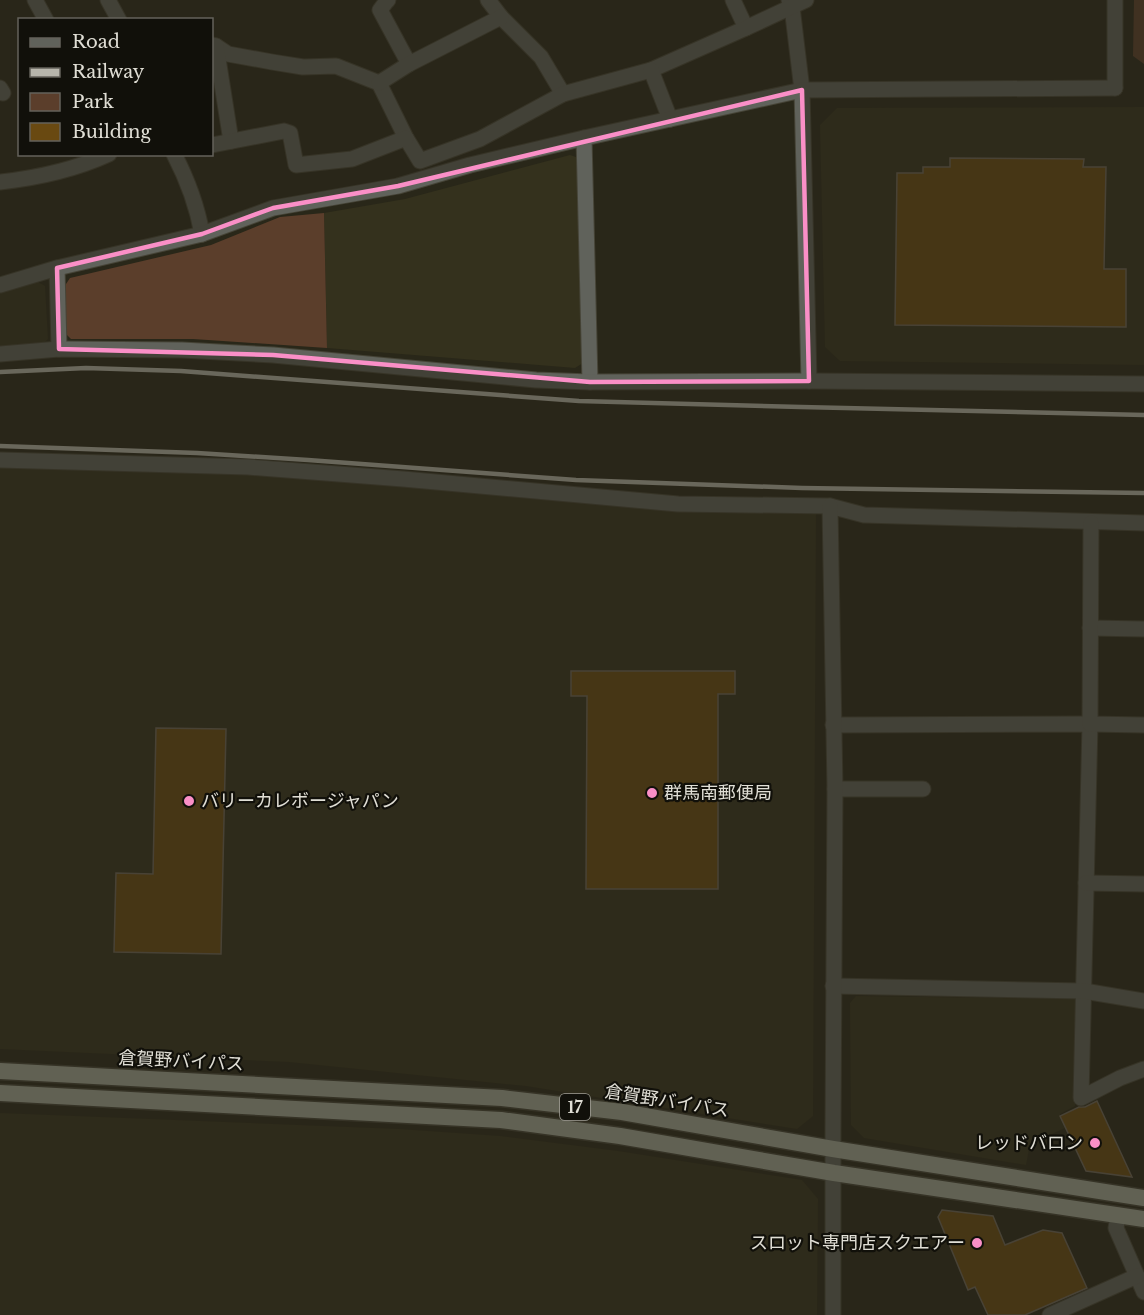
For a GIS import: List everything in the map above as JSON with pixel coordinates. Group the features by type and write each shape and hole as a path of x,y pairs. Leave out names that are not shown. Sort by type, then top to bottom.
{"highway":[{"name":"倉賀野バイパス","path":"0,1071 502,1098 622,1112 833,1149 1144,1198"},
{"name":"17","path":"0,1094 501,1120 620,1136 834,1173 1144,1219"}],"street":[{"path":"35,0 45,18"},
{"path":"108,0 117,18"},
{"path":"388,0 380,10 409,64"},
{"path":"488,0 501,17 541,57 563,94"},
{"path":"733,0 746,28"},
{"path":"214,45 228,54 272,62 303,67 336,66 379,83 420,161 480,139 563,94 651,70 746,28 790,4 806,0"},
{"path":"0,285 57,268 202,234 273,208 398,186 470,165 801,90 1115,88 1115,0"},
{"path":"790,4 801,90 809,381"},
{"path":"379,83 409,64 501,17"},
{"path":"214,45 231,141"},
{"path":"651,70 670,119"},
{"path":"213,145 284,130 290,133 296,165 352,159 406,138"},
{"path":"584,138 590,382"},
{"path":"0,182 34,178 95,161 105,156"},
{"path":"175,156 186,177 199,215 202,234"},
{"path":"57,268 59,349"},
{"path":"0,354 59,349 182,350 273,355 536,380 590,382 1144,384"},
{"path":"0,460 248,467 678,504 830,507 864,515 1144,523"},
{"path":"830,507 835,789 834,1315"},
{"path":"1091,523 1090,724 1081,1098 1120,1078 1144,1069"},
{"path":"1090,628 1144,629"},
{"path":"833,725 1144,725"},
{"path":"835,789 923,789"},
{"path":"1086,883 1144,884"},
{"path":"833,986 1084,991 1144,1001"},
{"path":"1118,1215 1116,1228 1144,1292"},
{"path":"1050,1315 1137,1276"}],"highlighted area":[{"path":"802,90 809,381 590,382 273,355 59,349 57,268 202,234 273,208 398,186"}],"shaded area":[{"path":"1144,107 1144,365 840,361 825,347 820,125 837,108"},
{"path":"570,155 579,158 583,363 575,368 327,348 324,213 405,199"},
{"path":"38,282 45,286 48,339 42,345 0,348 0,290"},
{"path":"0,464 302,475 533,499 682,510 816,512 813,1116 797,1129 526,1086 289,1062 0,1049"},
{"path":"856,996 1078,999 1075,1106 1060,1114 1065,1128 1030,1144 1026,1165 864,1138 851,1125 850,1003"},
{"path":"0,1113 399,1129 500,1136 618,1151 802,1180 818,1199 817,1315 0,1315"}],"green space":[{"path":"1134,0 1144,0 1144,64 1133,56"},
{"path":"324,213 327,348 193,339 71,339 65,333 64,287 70,278 211,245 280,217"}],"building":[{"path":"950,158 1084,159 1083,167 1106,167 1104,269 1126,269 1126,327 895,325 897,173 923,173 923,167 950,167"},
{"name":"群馬南郵便局","path":"571,671 735,671 735,694 718,694 718,889 586,889 587,696 571,696"},
{"name":"バリーカレボージャパン","path":"156,728 226,729 221,954 114,952 116,873 153,874"},
{"name":"レッドバロン","path":"1097,1101 1132,1177 1086,1171 1060,1116"},
{"path":"942,1210 993,1216 1005,1245 1043,1230 1062,1233 1087,1288 1025,1315 988,1315 975,1287 968,1290 938,1217"}],"railway":[{"path":"0,372 86,368 181,371 579,401 1144,415"},
{"path":"0,446 197,453 576,480 802,488 1144,493"}],"place":[{"name":"群馬南郵便局","path":"652,793"},
{"name":"バリーカレボージャパン","path":"189,801"},
{"name":"レッドバロン","path":"1095,1143"},
{"name":"スロット専門店スクエアー","path":"977,1243"}]}
